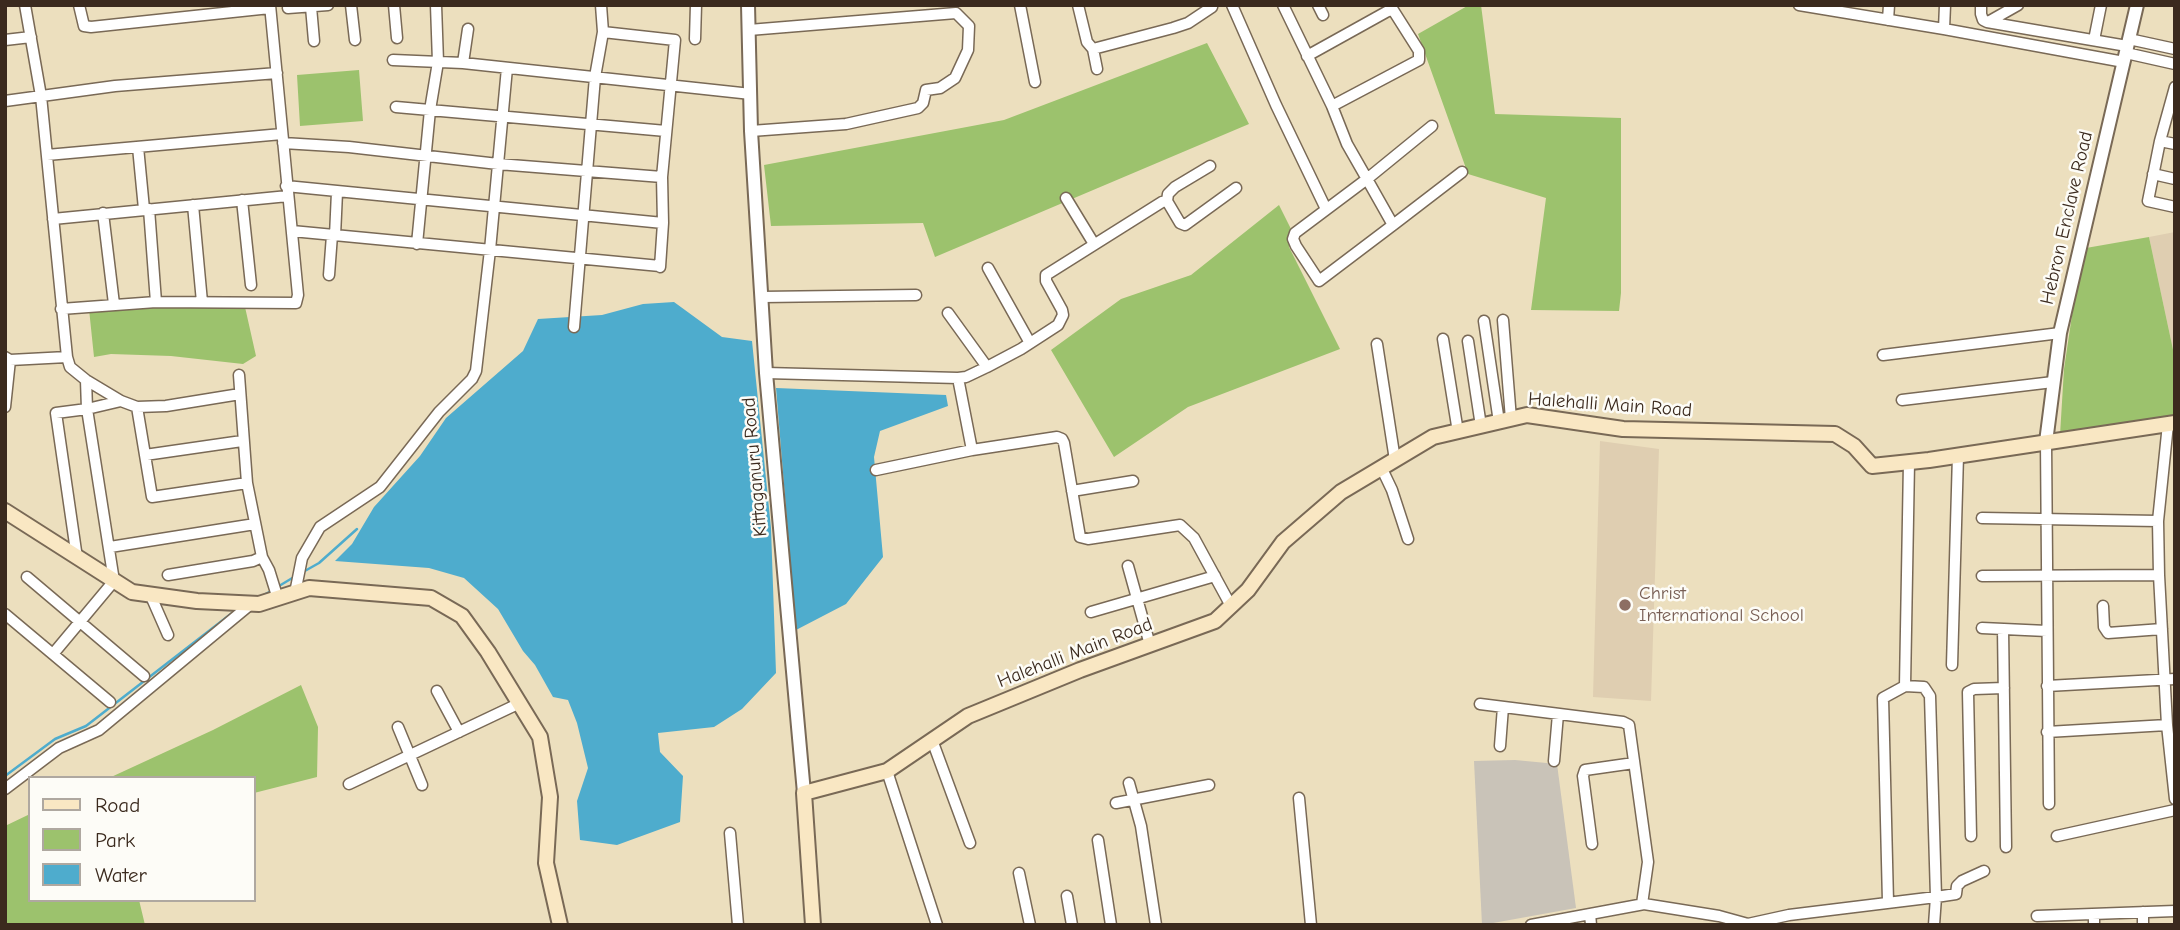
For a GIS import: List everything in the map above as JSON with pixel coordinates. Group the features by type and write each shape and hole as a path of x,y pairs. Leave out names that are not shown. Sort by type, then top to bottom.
{"main road":[{"name":"Halehalli Main Road","path":"804,793 887,771 968,716 1080,670 1215,621 1248,590 1283,542 1341,492 1433,438 1527,415 1623,429 1835,434 1854,446 1872,466 2171,424"},
{"path":"5,511 132,592 197,601 259,604 309,589 432,598 462,616 488,652 540,737 550,797 546,863 560,925"},
{"name":"Kittaganuru Road","path":"804,793 813,925"}],"street":[{"path":"25,5 41,96 66,356 70,367 121,401 137,407 166,406 240,394"},
{"path":"61,309 156,302 296,303 298,295 270,6 91,27 84,26 79,5"},
{"path":"288,8 328,5"},
{"path":"351,5 355,40"},
{"path":"394,5 397,38"},
{"path":"417,243 427,156 429,110 438,62 436,5"},
{"path":"574,327 595,77 603,32 601,5"},
{"path":"695,39 696,5"},
{"name":"Kittaganuru Road","path":"748,5 751,131 766,373 804,793"},
{"path":"1020,5 1035,82"},
{"path":"1078,5 1097,68"},
{"path":"1232,5 1276,106 1326,209"},
{"path":"1283,5 1332,106 1347,144 1393,225"},
{"path":"1799,5 1843,9 1944,29 2127,50 2175,49"},
{"path":"1888,20 1889,5"},
{"path":"1944,29 1945,5"},
{"path":"1981,5 1980,14 1987,22 2094,40 2175,64"},
{"path":"1987,22 2018,5"},
{"path":"2094,40 2101,5"},
{"name":"Hebron Enclave Road","path":"2046,442 2060,333 2137,5"},
{"path":"311,6 314,41"},
{"path":"1093,49 1188,23 1213,6"},
{"path":"1307,56 1398,8 1419,51 1419,60 1332,106"},
{"path":"749,30 956,13 969,26 968,50 955,78 940,89 926,90 918,108 846,124 751,131"},
{"path":"463,63 468,29"},
{"path":"292,231 660,266 662,177 676,40 603,32"},
{"path":"5,40 31,37"},
{"path":"393,60 463,63 751,93"},
{"path":"295,593 302,558 320,527 380,487 439,412 472,379 476,371 508,68"},
{"path":"5,101 115,86 277,73"},
{"path":"2175,87 2160,141 2148,201 2175,207"},
{"path":"396,107 666,131"},
{"path":"1433,126 1295,233 1293,239 1296,246 1320,281 1462,172"},
{"path":"47,156 282,138 498,164 662,177"},
{"path":"2160,141 2175,144"},
{"path":"138,147 156,302"},
{"path":"1210,166 1168,194 1167,201 1180,223 1185,225 1236,188"},
{"path":"2153,174 2175,179"},
{"path":"53,219 242,200 287,191 337,192 663,223"},
{"path":"329,275 337,192"},
{"path":"1066,198 1094,244"},
{"path":"242,200 251,285"},
{"path":"766,373 966,377 1031,343 1058,325 1062,315 1046,281 1046,275 1167,201"},
{"path":"193,205 202,302"},
{"path":"103,213 114,304"},
{"path":"988,268 1031,343"},
{"path":"762,297 916,295"},
{"path":"948,313 987,367"},
{"path":"1503,320 1505,421"},
{"path":"1485,321 1505,421"},
{"path":"1883,355 2060,333"},
{"path":"1443,339 1458,432"},
{"path":"1468,341 1481,426"},
{"path":"1377,344 1395,460"},
{"path":"5,407 7,359 66,356"},
{"path":"239,375 247,483 262,557 278,599"},
{"path":"958,378 972,450"},
{"path":"53,654 114,581 87,409 86,380"},
{"path":"1902,400 2053,382"},
{"path":"77,558 56,413 121,401"},
{"path":"137,407 152,497 247,483"},
{"path":"2171,424 2158,521 2162,629 2170,679 2167,725 2173,753 2175,799"},
{"path":"876,470 972,450 1057,437 1064,443 1078,531 1083,539 1180,525 1194,538 1231,606"},
{"path":"145,455 242,441"},
{"path":"2046,442 2049,804"},
{"path":"1952,665 1958,455"},
{"path":"1905,686 1909,462"},
{"path":"1382,468 1408,539"},
{"path":"1072,491 1133,481"},
{"path":"1982,518 2158,521"},
{"path":"110,547 255,524"},
{"path":"168,575 253,561 262,557"},
{"path":"1128,566 1150,645"},
{"path":"1982,576 2159,575"},
{"path":"1091,612 1215,576"},
{"path":"27,577 144,676"},
{"path":"150,594 168,635"},
{"path":"5,789 59,748 99,730 252,603"},
{"path":"2103,606 2104,627 2108,633 2162,629"},
{"path":"5,614 110,702"},
{"path":"1982,628 2047,631"},
{"path":"2003,629 2006,847"},
{"path":"2047,685 2170,679"},
{"path":"1888,902 1883,698 1905,686 1924,687 1930,696 1936,897 1934,925"},
{"path":"1971,836 1968,692 1974,689 2004,688"},
{"path":"437,691 459,732"},
{"path":"349,784 520,703"},
{"path":"1480,705 1626,723 1630,727 1648,862 1642,904"},
{"path":"1500,746 1503,707"},
{"path":"1553,761 1558,714"},
{"path":"2047,733 2167,725"},
{"path":"398,727 422,785"},
{"path":"932,740 970,844"},
{"path":"1592,844 1583,776 1585,771 1634,763"},
{"path":"887,771 937,925"},
{"path":"1129,783 1141,826 1156,925"},
{"path":"1116,803 1209,785"},
{"path":"1299,797 1311,925"},
{"path":"2057,836 2175,810"},
{"path":"730,833 738,925"},
{"path":"1098,840 1111,925"},
{"path":"1531,925 1591,919 1642,904 1749,924 1788,915 1956,894 1957,886 1962,881 1984,871"},
{"path":"1019,873 1030,925"},
{"path":"1067,896 1072,925"},
{"path":"2037,916 2049,920 2094,919 2143,912 2175,911"},
{"path":"1696,912 1696,925"},
{"path":"2143,912 2143,925"}],"shaded area":[{"path":"2175,232 2175,359 2149,237"},
{"name":"Christ International School","path":"1600,441 1659,449 1651,701 1593,697"},
{"path":"1515,760 1557,764 1576,908 1482,925 1474,761"}],"green space":[{"path":"1469,5 1481,5 1495,114 1621,118 1619,311 1531,310 1546,198 1468,174 1418,34"},
{"path":"1207,43 1249,124 935,257 923,223 771,226 764,165 1004,120"},
{"path":"359,70 363,121 300,126 297,75"},
{"path":"1279,205 1291,229 1289,247 1340,349 1188,407 1114,457 1051,350 1121,299 1191,275"},
{"path":"2149,237 2175,359 2175,417 2060,435 2064,369 2074,302 2086,248"},
{"path":"145,305 245,307 256,356 243,364 171,356 111,354 94,357 89,309"},
{"path":"301,685 318,727 317,777 256,792 256,776 113,776"},
{"path":"28,815 28,902 139,902 145,925 5,925 5,826"}],"water":[{"path":"674,302 722,337 752,341 771,528 776,673 742,709 714,727 658,733 660,752 683,776 680,822 617,845 580,840 577,801 588,768 577,723 568,700 553,697 498,609 464,578 429,568 335,561 352,544 374,507 420,456 446,418 523,351 538,319 602,315 643,304"},
{"path":"776,388 946,395 948,406 880,431 874,457 883,557 846,604 796,630"}],"waterway":[{"path":"303,572 319,563 357,529"},
{"path":"279,586 294,577"},
{"path":"260,597 273,590"},
{"path":"5,776 55,739 86,726 236,610"}],"place":[{"name":"Christ International School","path":"1625,605"}]}
